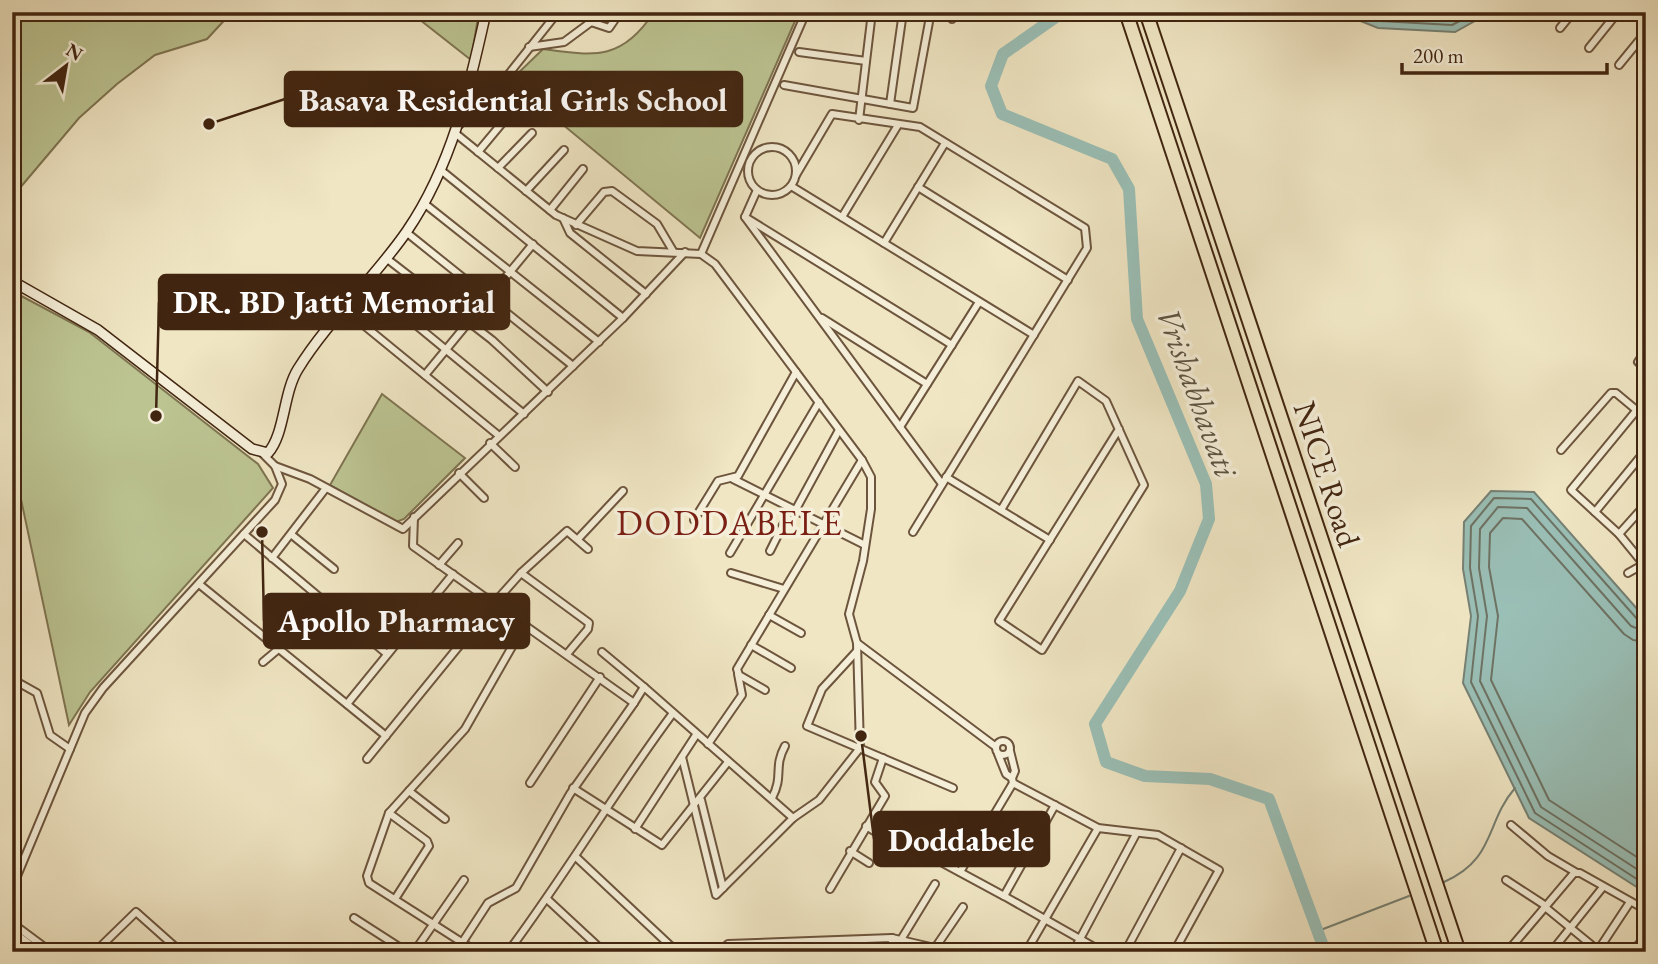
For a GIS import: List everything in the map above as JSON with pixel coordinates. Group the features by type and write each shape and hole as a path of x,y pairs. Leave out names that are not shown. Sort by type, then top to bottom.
{"highway":[{"name":"NICE Road","path":"1147,15 1459,952"},
{"name":"NICE Road","path":"1128,18 1437,952"}],"street":[{"path":"263,454 268,453 275,444 285,397 296,373 406,232 425,204 442,171 456,130 486,12"},
{"path":"456,130 489,99 558,12"},
{"path":"529,47 564,42 591,23 609,28 620,12"},
{"path":"701,254 806,12"},
{"path":"859,120 872,12"},
{"path":"952,19 958,12"},
{"path":"1560,28 1573,12"},
{"path":"1589,48 1618,12"},
{"path":"890,104 902,19"},
{"path":"784,85 913,108 929,22"},
{"path":"1619,65 1646,32"},
{"path":"799,52 866,61"},
{"path":"478,152 518,104"},
{"path":"736,174 748,178 757,190 777,195 791,186 832,114 920,128 1085,228 1087,248 913,532"},
{"path":"842,217 898,125"},
{"path":"456,130 478,152 526,191 550,210 576,225 637,251 701,254 715,264 862,460 871,477 865,545 849,614 857,643 860,748 834,785 793,818 716,895 682,757"},
{"path":"499,168 532,133"},
{"path":"752,138 764,148"},
{"path":"884,243 945,143"},
{"path":"748,178 750,160 764,148 776,147 790,155 796,175"},
{"path":"526,191 564,150"},
{"path":"550,210 583,169"},
{"path":"442,171 623,318"},
{"path":"791,186 1034,335"},
{"path":"918,187 1068,280"},
{"path":"745,217 757,190"},
{"path":"576,225 604,192 612,191 657,225 673,251"},
{"path":"425,204 599,342"},
{"path":"745,217 942,484"},
{"path":"745,217 951,345"},
{"path":"563,218 570,233 646,294"},
{"path":"406,232 573,366"},
{"path":"425,375 533,244"},
{"path":"12,281 92,326 252,449 263,454 275,466 326,488 403,528 498,435 548,392 685,252"},
{"path":"386,258 469,322 548,392"},
{"path":"365,284 447,348 524,414"},
{"path":"900,427 979,302"},
{"path":"344,309 498,435"},
{"path":"817,315 927,384"},
{"path":"1646,349 1638,362 1646,369"},
{"path":"733,480 796,372"},
{"path":"1001,510 1078,382 1106,401 1119,429 1144,485 1042,650 999,621 1119,429"},
{"path":"1562,450 1611,393 1646,418"},
{"path":"730,553 819,402"},
{"path":"1628,573 1645,565 1619,534 1571,490 1636,411"},
{"path":"770,551 839,430"},
{"path":"490,443 515,467"},
{"path":"1595,512 1646,450"},
{"path":"708,744 741,695 737,672 751,645 862,460"},
{"path":"12,888 85,713 103,688 275,500 282,484 275,466"},
{"path":"459,473 484,498"},
{"path":"946,477 1050,540"},
{"path":"694,520 719,480 733,480 865,545"},
{"path":"272,558 326,488"},
{"path":"578,539 623,491"},
{"path":"1619,534 1646,504"},
{"path":"414,517 413,546 635,703"},
{"path":"367,759 521,573 567,531 588,549"},
{"path":"244,534 387,654"},
{"path":"292,535 334,569"},
{"path":"439,565 458,543"},
{"path":"521,573 589,623 588,629 567,654"},
{"path":"731,573 784,589"},
{"path":"347,704 453,574"},
{"path":"199,584 386,736"},
{"path":"769,615 801,633"},
{"path":"477,952 367,880 388,813 466,729 525,624"},
{"path":"263,662 301,630"},
{"path":"857,643 997,750 1005,755 1010,751"},
{"path":"751,645 791,668"},
{"path":"602,652 793,818"},
{"path":"857,652 822,689 807,726 953,788"},
{"path":"737,672 765,690"},
{"path":"530,783 600,677"},
{"path":"12,679 37,693 50,735 70,749"},
{"path":"456,952 488,903 516,888 573,788 644,687"},
{"path":"508,952 673,713"},
{"path":"635,829 696,735"},
{"path":"960,872 1013,780 1015,771 1005,741 997,750"},
{"path":"772,798 780,782 778,762 785,746"},
{"path":"997,750 1006,774 1055,805 1098,828 1158,835 1219,870 1174,952"},
{"path":"830,889 850,851 885,796 876,782 883,758"},
{"path":"573,788 662,845 701,800 728,762"},
{"path":"409,791 445,819"},
{"path":"701,800 723,888"},
{"path":"1004,896 1055,805"},
{"path":"388,813 429,843 428,849 395,899"},
{"path":"1511,825 1548,856 1646,910"},
{"path":"866,826 903,849"},
{"path":"1026,952 1098,828"},
{"path":"1073,952 1136,834"},
{"path":"1125,952 1181,848"},
{"path":"850,851 869,863"},
{"path":"576,857 677,952"},
{"path":"943,863 1103,952"},
{"path":"1507,952 1577,873"},
{"path":"414,952 464,880"},
{"path":"1506,880 1546,906 1598,951 1630,902"},
{"path":"902,938 935,884"},
{"path":"1552,952 1603,887"},
{"path":"547,899 604,952"},
{"path":"720,952 728,944 892,938 937,947 963,907"},
{"path":"96,952 136,912 181,952"},
{"path":"354,918 407,952"},
{"path":"12,923 51,952"},
{"path":"12,931 40,952"},
{"path":"1632,952 1646,936"},
{"path":"892,938 892,952"},
{"path":"784,952 785,942"}],"green space":[{"path":"12,12 232,12 207,39 155,55 117,84 79,118 19,189 12,191"},
{"path":"410,12 479,12 471,60"},
{"path":"654,12 799,12 700,238 510,81 543,49 593,53 619,47 642,28"},
{"path":"12,291 89,332 258,464 273,488 90,692 69,725 12,457"},
{"path":"382,394 465,458 404,519 396,522 330,485"}],"water":[{"path":"1338,12 1491,12 1455,32 1378,28"},
{"path":"1491,491 1534,492 1646,619 1646,893 1529,818 1463,683 1471,616 1463,569 1464,522"}],"waterway":[{"name":"Vrishabhavati","path":"1073,12 1060,14 1003,54 991,86 1002,114 1112,159 1129,189 1137,319 1206,484 1209,519 1180,591 1095,724 1106,762 1145,776 1210,779 1269,799 1323,946 1321,952"},
{"path":"1444,882 1473,863 1488,840 1505,801 1515,788"},
{"path":"1318,931 1409,896"}],"place":[{"name":"Basava Residential Girls School","path":"209,124"},
{"name":"DR. BD Jatti Memorial","path":"156,416"},
{"name":"Apollo Pharmacy","path":"262,532"},
{"name":"Doddabele","path":"861,736"}],"district":[{"name":"DODDABELE","path":"730,523"}]}
